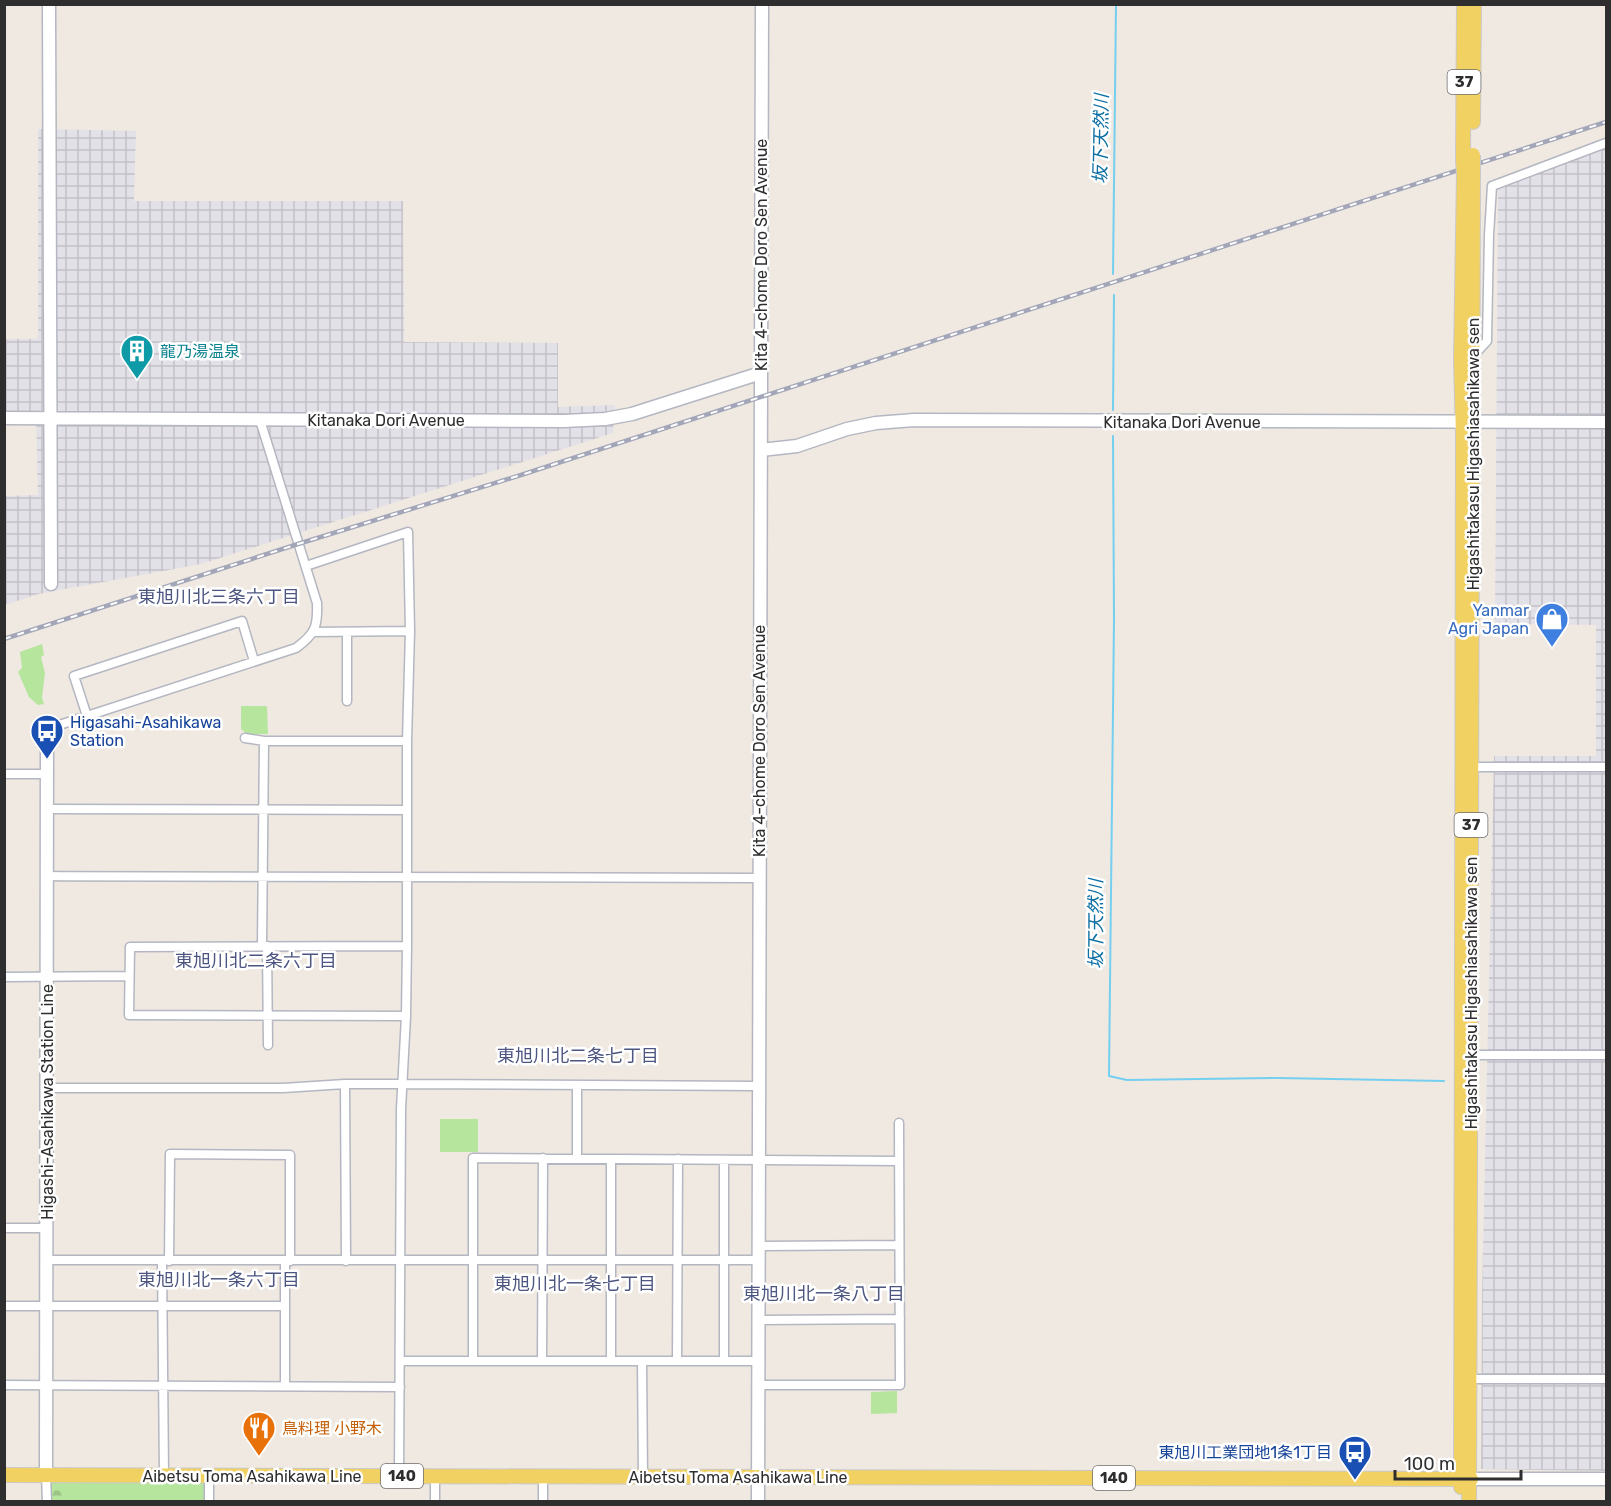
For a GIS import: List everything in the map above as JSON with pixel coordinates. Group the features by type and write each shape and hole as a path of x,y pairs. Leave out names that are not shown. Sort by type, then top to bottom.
{"main road":[{"name":"Higashitakasu Higashiasahikawa sen","path":"1464,4 1468,157 1466,1478"},
{"name":"Higashitakasu Higashiasahikawa sen","path":"1468,157 1474,4"},
{"name":"Higashitakasu Higashiasahikawa sen","path":"1467,422 1473,356 1468,173"},
{"name":"Aibetsu Toma Asahikawa Line","path":"4,1475 1466,1478"},
{"name":"37","path":"1462,1502 1466,1478"},
{"name":"37","path":"1466,1478 1469,1502"}],"street":[{"path":"49,4 51,584"},
{"name":"Kita 4-chome Doro Sen Avenue","path":"758,1502 762,4"},
{"path":"1473,356 1487,341 1492,186 1606,142"},
{"name":"Kitanaka Dori Avenue","path":"4,418 564,421 605,419 632,414 761,373"},
{"path":"48,729 296,648 314,632 318,620 317,603 260,420"},
{"name":"Kitanaka Dori Avenue","path":"760,450 797,446 847,429 876,423 914,420 1606,422"},
{"path":"306,566 408,532 410,632 407,741 406,1016 401,1109 399,1476"},
{"path":"87,716 74,676 152,650 242,621 254,662"},
{"path":"314,632 410,632"},
{"path":"347,632 347,700"},
{"name":"Higashi-Asahikawa Station Line","path":"46,1475 48,729"},
{"path":"245,738 264,741 407,741"},
{"path":"264,741 263,878 268,1045"},
{"path":"1466,767 1606,767"},
{"path":"4,774 47,774"},
{"path":"47,809 407,810"},
{"path":"47,876 759,878"},
{"path":"406,1016 129,1015 129,976 130,947 407,946"},
{"path":"4,976 129,976"},
{"path":"1466,1054 1606,1055"},
{"path":"47,1088 283,1088 345,1084 758,1086"},
{"path":"345,1084 346,1261"},
{"path":"577,1158 578,1085"},
{"path":"757,1385 900,1385 898,1123"},
{"path":"164,1475 163,1306 170,1154 290,1155 285,1386"},
{"path":"473,1361 473,1158 899,1161"},
{"path":"542,1361 543,1158"},
{"path":"610,1159 611,1361"},
{"path":"677,1361 678,1159"},
{"path":"724,1160 724,1361"},
{"path":"4,1228 47,1228"},
{"path":"758,1246 899,1245"},
{"path":"46,1260 758,1260"},
{"path":"4,1306 285,1306"},
{"path":"757,1320 900,1319"},
{"path":"400,1361 757,1361"},
{"path":"642,1361 643,1477"},
{"path":"1466,1379 1606,1379"},
{"path":"4,1385 400,1387"},
{"path":"46,1475 47,1502"},
{"path":"208,1476 208,1502"},
{"path":"435,1476 435,1502"},
{"path":"543,1477 543,1502"},
{"path":"1466,1478 1606,1479"}],"shaded area":[{"path":"38,129 136,131 134,201 403,201 404,342 558,343 558,407 615,405 613,433 201,564 38,594 5,605 5,496 38,495 36,413 5,412 5,339 38,339"},
{"path":"1606,147 1606,1471 1481,1469 1482,1295 1494,756 1596,756 1596,625 1495,624 1498,189"}],"green space":[{"path":"42,644 44,655 41,657 45,673 42,698 44,704 38,705 29,697 18,672 22,668 20,652"},
{"path":"241,706 267,706 268,734 247,734 241,729"},
{"path":"440,1119 478,1119 478,1152 440,1152"},
{"path":"897,1391 897,1413 871,1414 871,1392"},
{"path":"46,1475 209,1476 208,1501 47,1501"},
{"path":"52,1490 63,1491 66,1501 52,1501"}],"waterway":[{"name":"坂下天然川","path":"1113,274 1116,4"},
{"name":"坂下天然川","path":"1113,410 1114,295"},
{"name":"坂下天然川","path":"1113,436 1114,619 1109,1076 1127,1080 1278,1078 1444,1081"}],"railway":[{"path":"4,639 521,475 1606,122"}],"place":[{"name":"龍乃湯温泉","path":"137,380"},
{"name":"Yanmar Agri Japan","path":"1552,648"},
{"name":"Higasahi-Asahikawa Station","path":"47,760"},
{"name":"鳥料理 小野木","path":"259,1457"},
{"name":"東旭川工業団地1条1丁目","path":"1355,1481"}],"district":[{"name":"東旭川北三条六丁目","path":"219,597"},
{"name":"東旭川北二条六丁目","path":"256,961"},
{"name":"東旭川北二条七丁目","path":"578,1056"},
{"name":"東旭川北一条六丁目","path":"219,1280"},
{"name":"東旭川北一条七丁目","path":"575,1284"},
{"name":"東旭川北一条八丁目","path":"824,1294"}]}
